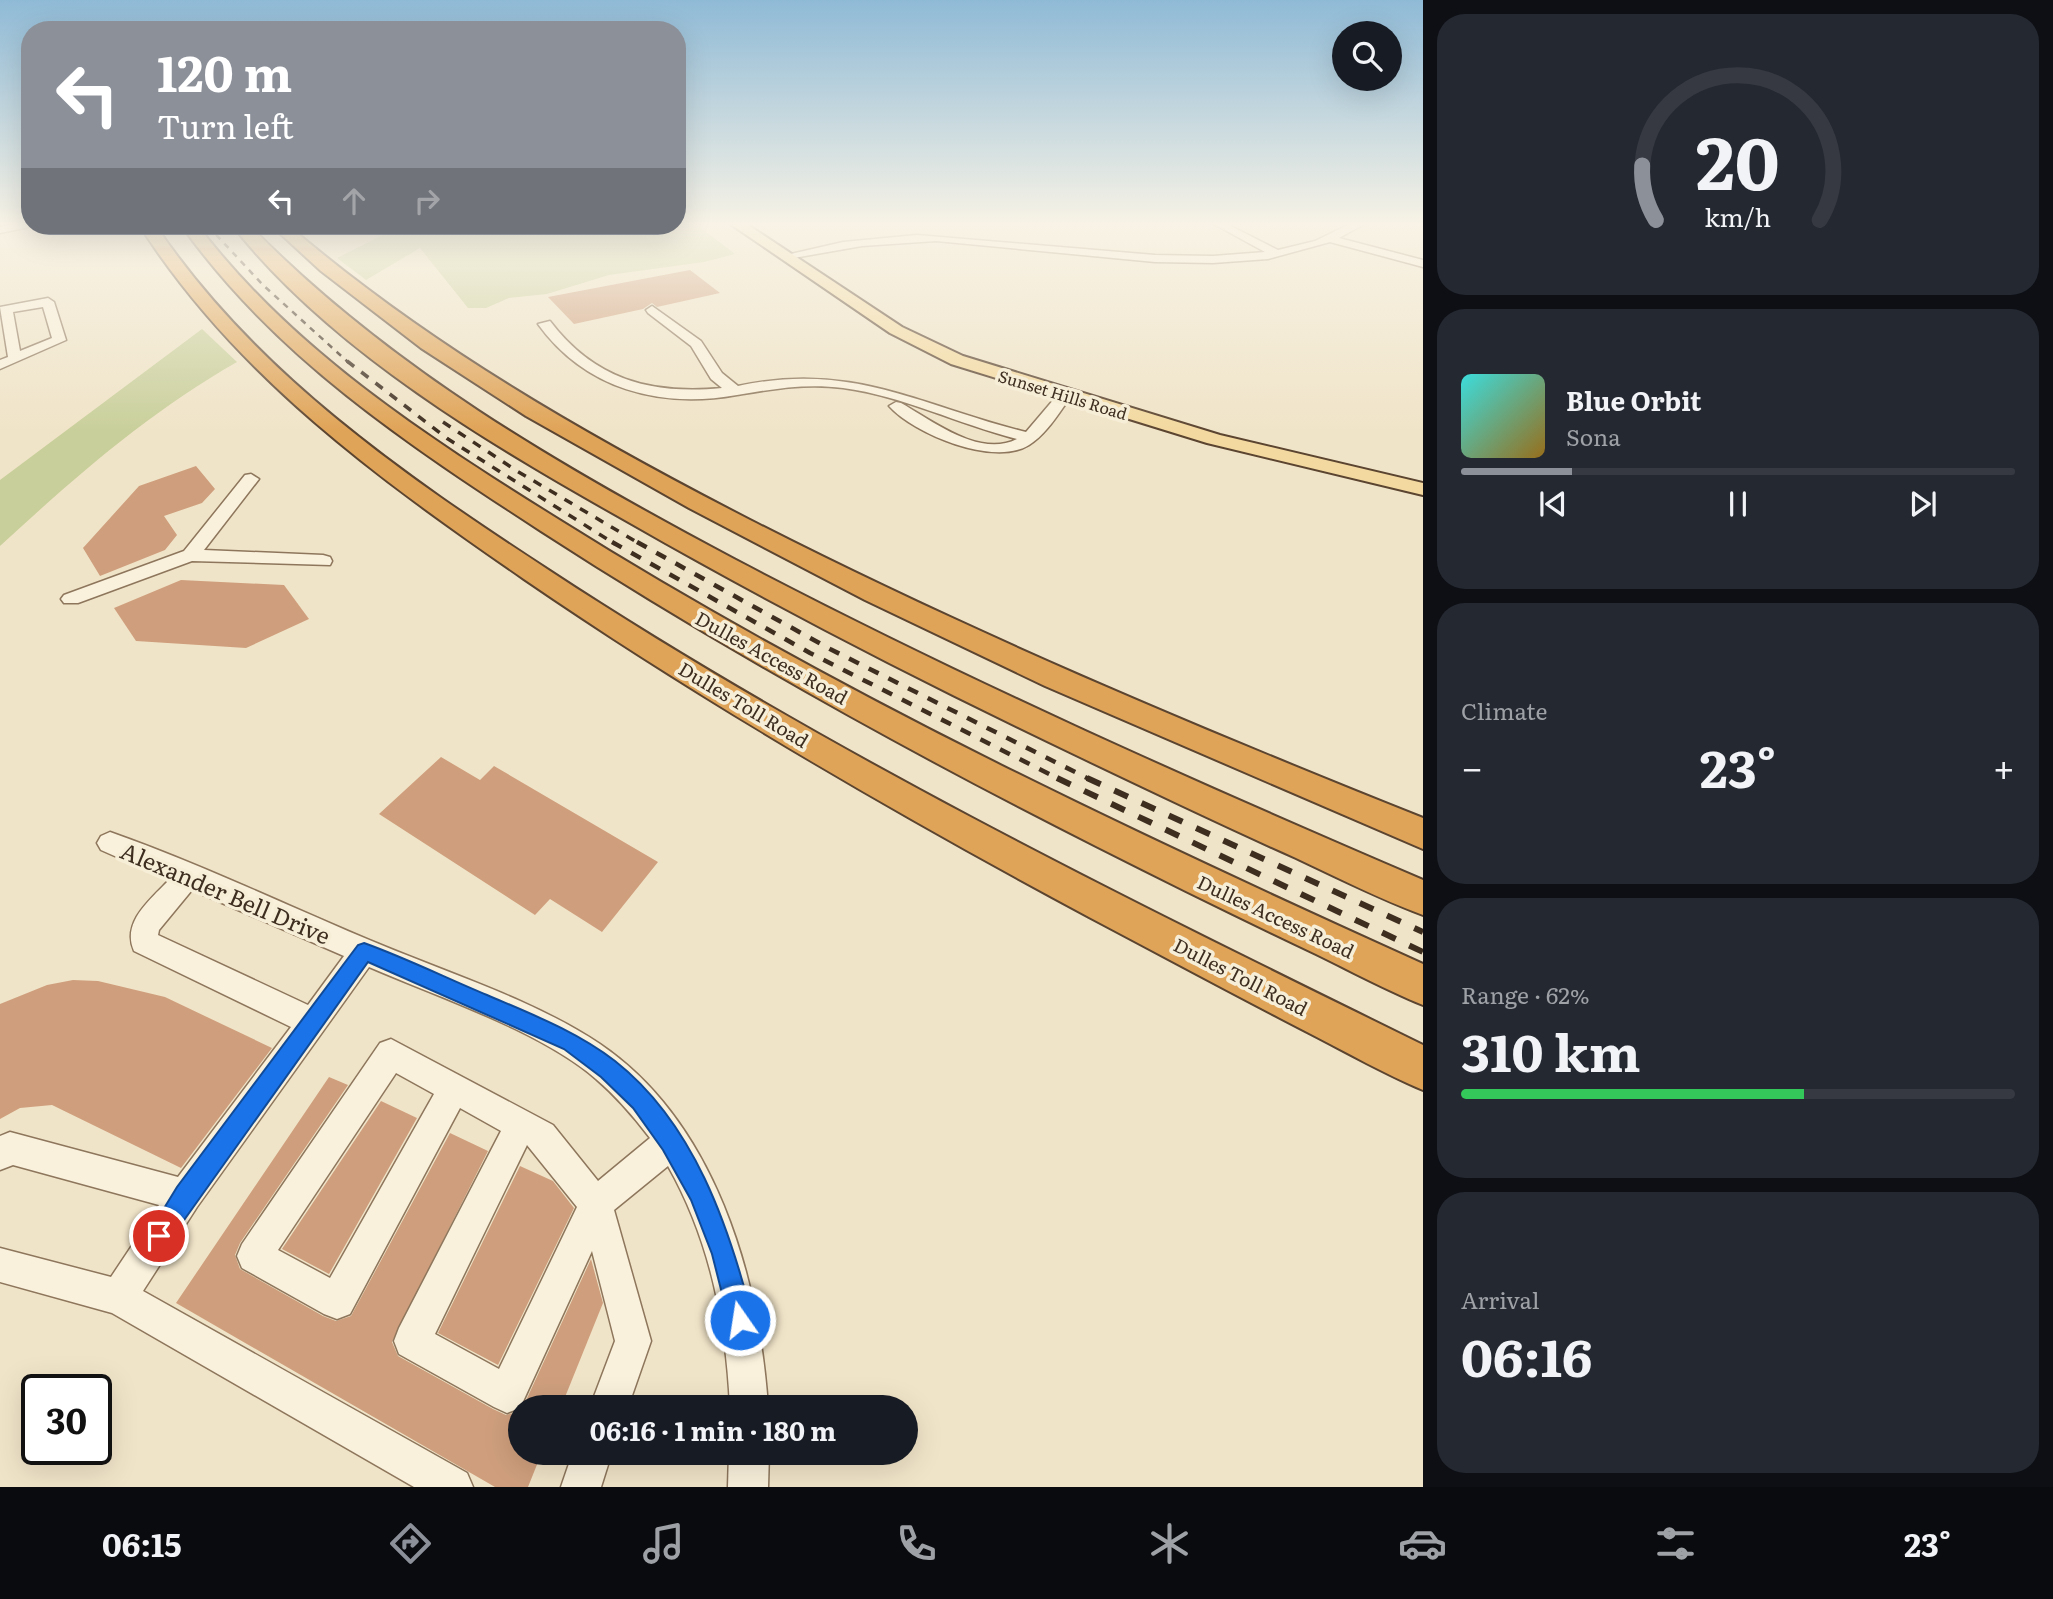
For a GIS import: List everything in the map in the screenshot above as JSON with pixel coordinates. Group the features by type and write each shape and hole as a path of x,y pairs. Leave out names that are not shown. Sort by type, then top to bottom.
{"highway":[{"name":"Dulles Toll Road","path":"198,292 256,357 342,434 440,509 582,605 891,791 1214,963 1423,1068"},
{"name":"Dulles Access Road","path":"245,292 287,333 360,394 474,476 561,534 705,620 1045,802 1241,901 1423,985"},
{"path":"307,292 383,354 494,431 732,570 1040,726 1423,898"},
{"path":"356,292 441,354 534,413 804,558 1041,671 1423,834"}],"main road":[{"name":"Sunset Hills Road","path":"841,292 896,330 976,368 1239,446 1423,489"}],"street":[{"path":"0,365 15,359 59,340 48,302 3,310 15,359"},
{"path":"652,310 691,339 702,351 716,379 736,391"},
{"path":"545,324 554,338 577,360 612,381 677,395 736,391 795,381 829,382 862,388 967,443 1004,447 1018,445 1065,395"},
{"path":"190,555 251,479"},
{"path":"71,599 190,555 323,561"},
{"name":"Alexander Bell Drive","path":"110,843 571,1042 608,1069 641,1101 671,1142 700,1193 724,1254 740,1320 748,1395"},
{"path":"188,876 146,925 144,942 312,1022"},
{"path":"185,1195 364,951"},
{"path":"454,1088 337,1301 254,1256 391,1054 521,1124 542,1136 596,1204 633,1341 614,1395"},
{"path":"521,1124 412,1340 507,1394 596,1204 671,1142"},
{"path":"0,1265 119,1297 453,1487"},
{"path":"581,1487 589,1465"},
{"path":"748,1487 749,1465"}],"lane":[{"path":"0,1154 10,1148 185,1195 119,1297"}],"green space":[{"path":"456,292 552,292 509,298 486,308 468,308"},
{"path":"202,329 237,362 173,402 113,447 0,546 0,480"}],"building":[{"path":"572,292 720,293 657,307 652,303 643,309 574,324 548,297"},
{"path":"196,466 215,489 202,503 164,516 177,535 165,550 100,576 83,548 139,486"},
{"path":"181,580 284,585 309,619 246,648 136,641 114,608"},
{"path":"441,757 480,780 494,766 658,862 602,932 550,899 535,915 379,814"},
{"path":"73,980 98,981 165,997 272,1048 181,1168 52,1105 20,1108 0,1119 0,1004 47,985"},
{"path":"329,1077 348,1085 240,1243 235,1255 240,1269 323,1316 336,1321 351,1316 450,1133 488,1151 392,1342 398,1356 493,1409 508,1414 508,1465 537,1465 528,1487 495,1487 176,1303"},
{"path":"381,1101 417,1118 329,1274 282,1249"},
{"path":"520,1166 553,1181 574,1208 498,1365 438,1333"},
{"path":"591,1259 603,1303 566,1395 529,1395"}],"railway":[{"path":"271,292 349,363"},
{"path":"347,361 448,439 615,544"},
{"path":"443,422 517,471 640,544"},
{"path":"612,542 810,653 1058,778"},
{"path":"637,542 830,649 1087,778"},
{"path":"1058,778 1423,952"},
{"path":"1087,778 1423,932"},
{"path":"1087,778 1091,780"}],"route":[{"path":"159,1236 185,1195 364,951 571,1042 608,1069 641,1101 671,1142 700,1193 724,1254 740,1320"}]}
